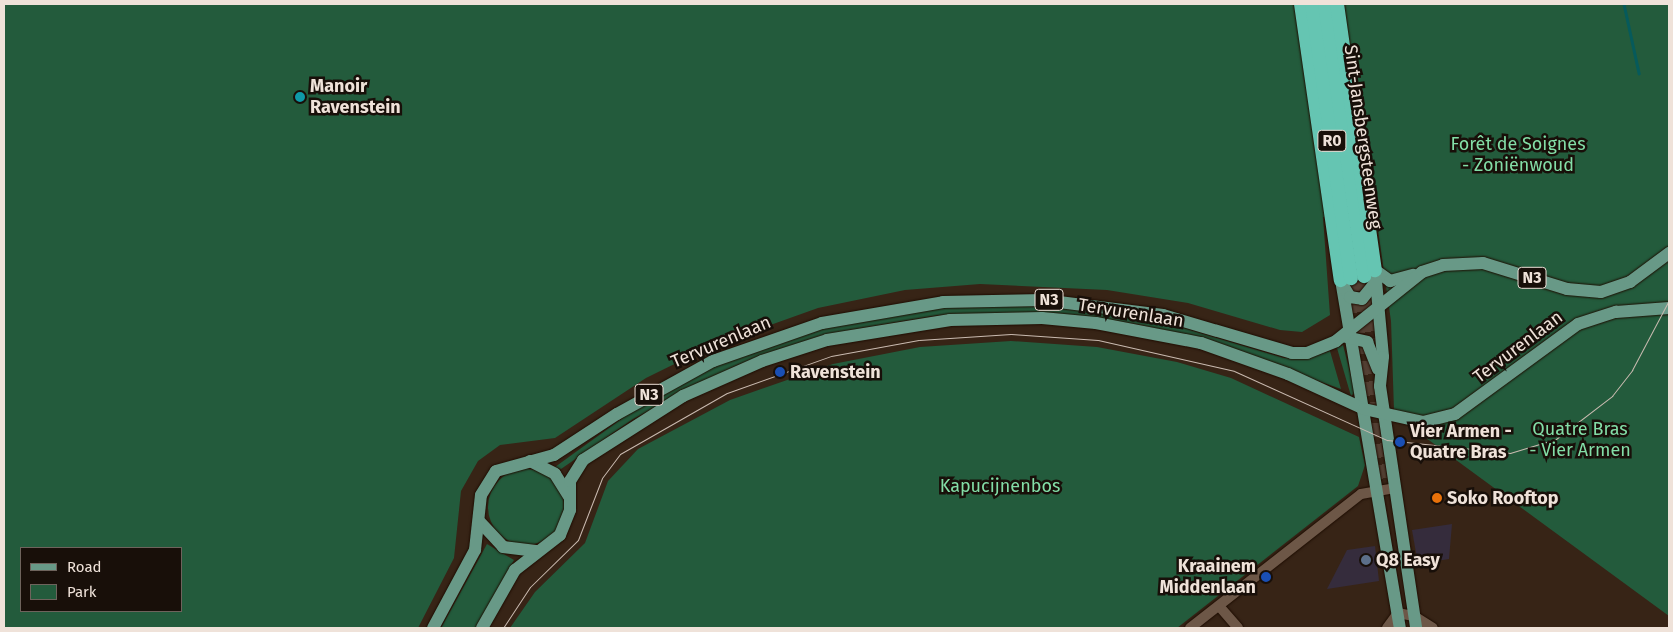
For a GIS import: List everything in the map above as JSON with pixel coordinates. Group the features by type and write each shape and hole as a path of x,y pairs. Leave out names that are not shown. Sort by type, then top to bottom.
{"highway":[{"path":"1301,4 1362,277"},
{"name":"Sint-Jansbergsteenweg","path":"1312,4 1362,277"},
{"name":"Sint-Jansbergsteenweg","path":"1325,4 1362,277"},
{"path":"1337,4 1362,277"}],"main road":[{"name":"N3","path":"1352,332 1380,306 1422,272 1471,262 1590,292 1618,287 1639,276 1669,253"},
{"path":"1362,277 1390,281 1422,272"},
{"path":"1362,277 1380,306 1380,386"},
{"path":"1362,277 1352,332 1400,628"},
{"name":"Tervurenlaan","path":"433,628 469,566 480,522 486,482 506,465 530,461 561,451 617,414 713,361 822,323 906,306 1043,300 1162,315 1292,353 1307,353 1352,332"},
{"name":"Tervurenlaan","path":"482,628 515,570 560,535 567,523 570,481 583,460 683,396 794,350 916,323 1042,318 1156,333 1250,360 1364,409 1411,422 1455,414 1578,324 1616,312 1669,308"},
{"path":"1352,332 1373,348 1415,622"},
{"path":"1387,440 1411,422"},
{"path":"530,461 555,474 569,496"},
{"path":"480,522 503,547 538,551"}],"street":[{"path":"1190,628 1361,494 1394,488"},
{"path":"1219,606 1229,623 1238,628"},
{"path":"1387,628 1398,613 1415,622 1433,628"}],"shaded area":[{"path":"1452,524 1449,559 1418,564 1412,530"},
{"path":"1375,546 1379,581 1327,589 1347,550"}],"green space":[{"path":"4,4 1669,4 1669,616 1426,438 1408,415 1394,410 1391,321 1375,209 1323,217 1330,315 1302,332 1280,330 1188,303 1107,290 980,284 905,290 818,308 709,347 646,378 555,438 500,445 478,461 461,491 454,558 418,628 4,628"},
{"path":"1042,305 1157,320 1284,358 1309,358 1330,351 1341,389 1186,335 1136,324 1031,313 939,315 849,330 737,365 633,419 561,469 555,467 649,399 728,360 830,326 930,308"},
{"name":"Kapucijnenbos","path":"1011,341 1097,347 1177,362 1231,378 1359,437 1365,465 1358,486 1177,628 510,628 535,592 585,543 608,481 638,449 730,400 833,364 920,347"},
{"path":"1343,345 1355,392 1351,396 1337,348"},
{"path":"526,469 540,472 553,480 561,493 564,507 561,521 553,534 540,542 526,545 512,542 499,534 491,521 488,507 491,493 499,480 512,472"},
{"path":"487,544 514,560 477,628 441,628"}],"waterway":[{"path":"1624,4 1639,73"}],"tunnel":[{"path":"1364,276 1374,355"},
{"path":"1351,278 1382,494"}],"tram line":[{"path":"503,628 530,587 578,540 602,478 620,454 727,393 831,356 919,340 1011,334 1098,340 1234,371 1387,440 1510,453 1556,439 1612,396 1632,370 1669,300"}],"place":[{"name":"Manoir Ravenstein","path":"300,97"},
{"name":"Ravenstein","path":"780,372"},
{"name":"Vier Armen - Quatre Bras","path":"1400,442"},
{"name":"Soko Rooftop","path":"1437,498"},
{"name":"Q8 Easy","path":"1366,560"},
{"name":"Kraainem Middenlaan","path":"1266,577"}],"park label":[{"name":"Forêt de Soignes - Zoniënwoud","path":"1518,155"},
{"name":"Quatre Bras - Vier Armen","path":"1580,440"}]}
